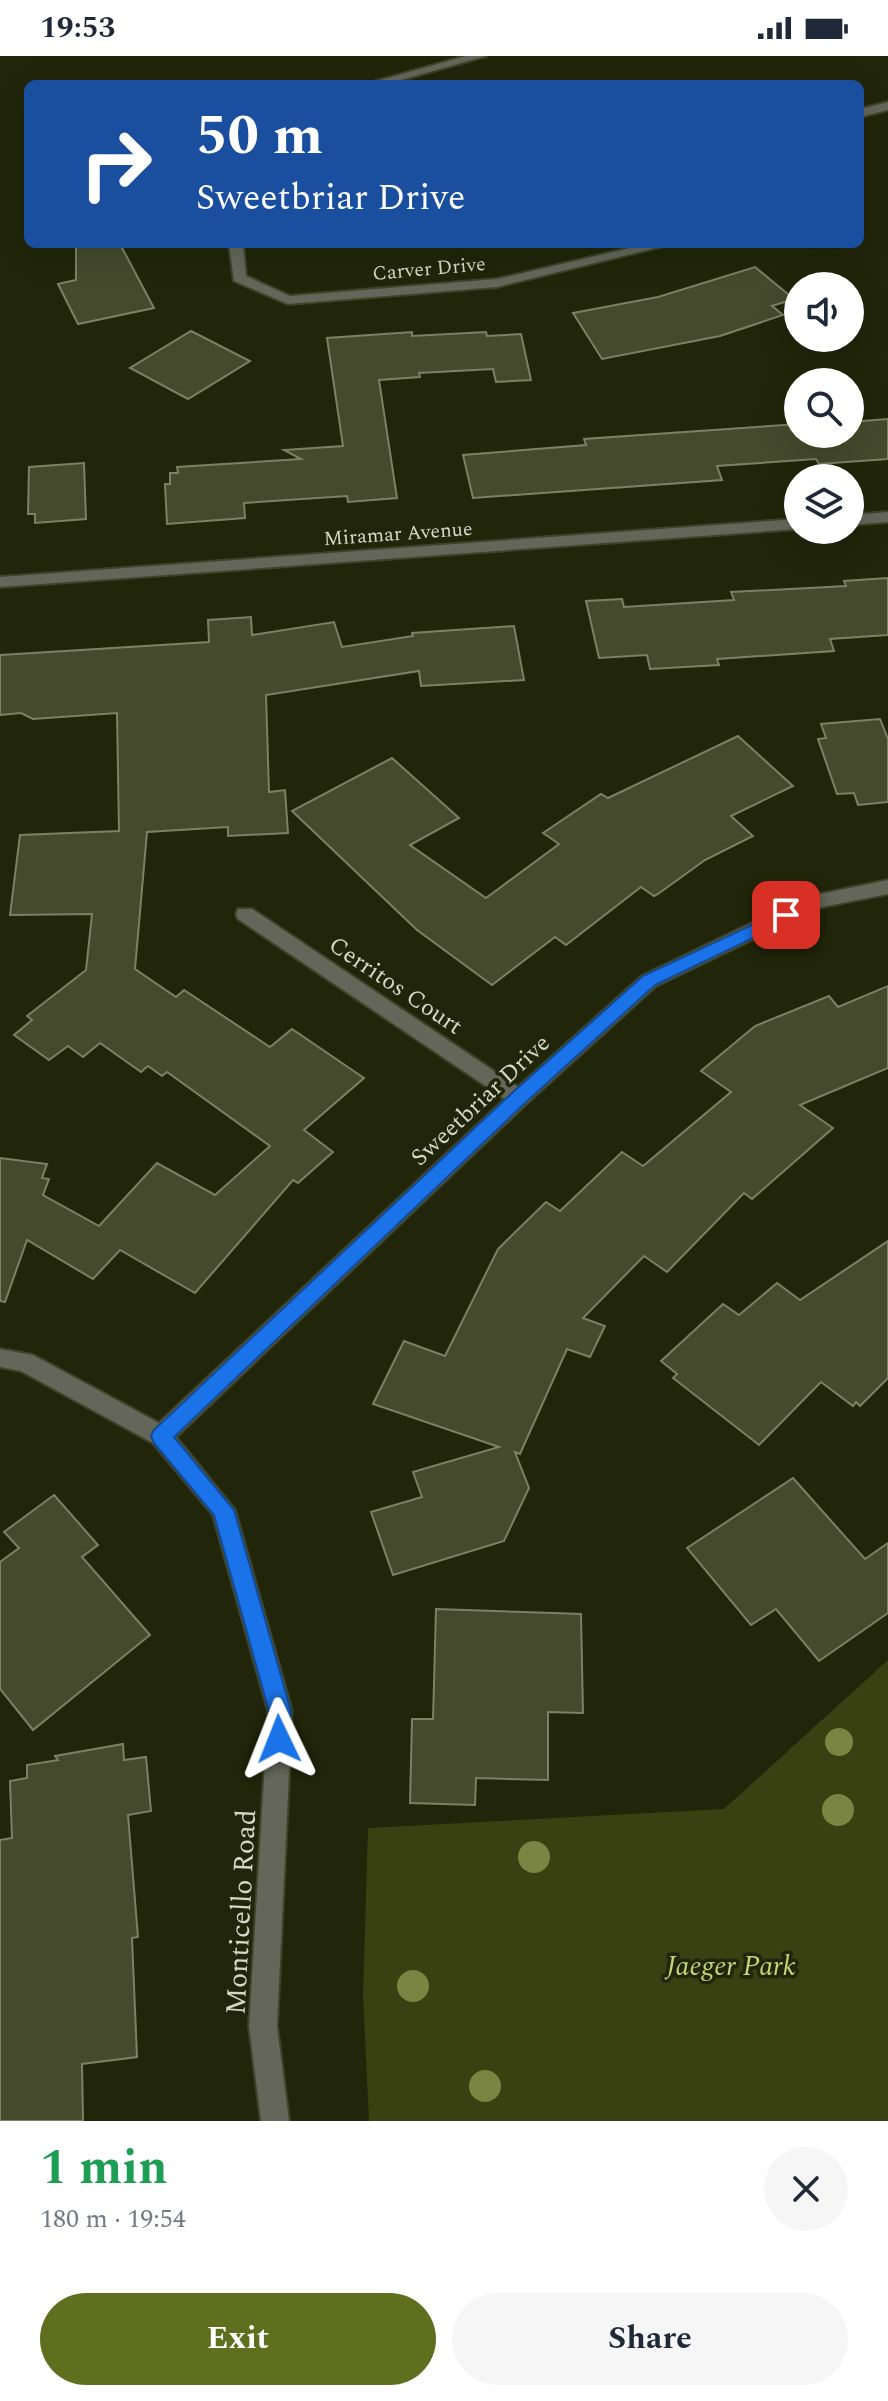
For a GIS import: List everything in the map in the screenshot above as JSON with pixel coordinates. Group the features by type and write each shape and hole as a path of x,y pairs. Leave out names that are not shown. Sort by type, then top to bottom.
{"street":[{"path":"387,80 480,56"},
{"path":"864,112 888,106"},
{"name":"Carver Drive","path":"236,248 239,278 288,300 497,283 648,248"},
{"path":"864,519 888,517"},
{"name":"Miramar Avenue","path":"0,582 784,525"},
{"name":"Sweetbriar Drive","path":"161,1436 519,1098 649,981 813,902 888,887"},
{"name":"Cerritos Court","path":"245,914 519,1098"},
{"name":"Monticello Road","path":"0,1358 25,1362 161,1436 223,1510 280,1711 263,2026 275,2121"}],"green space":[{"name":"Jaeger Park","path":"888,1660 888,2121 369,2121 363,1995 368,1828 724,1809"}],"building":[{"path":"76,248 122,248 154,308 78,324 58,284 76,280"},
{"path":"755,267 784,291 784,302 772,306 783,315 720,336 602,359 573,313 658,297"},
{"path":"191,331 250,361 188,399 130,368"},
{"path":"412,332 412,336 486,332 487,336 521,334 531,380 496,382 493,369 419,373 420,377 379,380 397,498 348,502 347,496 244,503 245,518 167,524 165,484 170,484 170,473 178,473 177,467 301,459 284,450 343,446 327,338"},
{"path":"888,419 888,459 819,464 816,459 717,466 722,480 473,498 463,455 586,445 584,439 784,425 784,448 864,448 864,421"},
{"path":"84,463 86,519 35,523 35,514 28,514 29,467"},
{"path":"888,578 888,635 830,639 834,651 717,659 719,665 650,669 647,655 599,658 586,601 622,599 624,607 734,600 731,592 846,586 844,581"},
{"path":"251,617 252,635 334,622 342,647 413,636 412,633 514,626 524,680 421,686 419,671 266,695 269,792 285,790 288,833 228,836 228,827 147,832 135,969 176,997 184,990 270,1047 292,1029 364,1078 304,1130 333,1152 298,1183 293,1180 195,1293 120,1250 93,1279 27,1240 5,1302 0,1301 0,1158 47,1164 42,1178 49,1179 43,1195 99,1226 157,1163 215,1195 270,1146 167,1072 162,1076 148,1066 141,1072 100,1043 83,1057 68,1046 49,1060 14,1035 32,1020 27,1016 86,970 92,914 10,915 20,835 119,831 117,713 33,719 21,713 0,715 0,655 209,642 208,620"},
{"path":"880,719 888,739 888,802 858,805 854,793 837,794 818,739 826,738 821,724"},
{"path":"738,736 793,786 731,816 753,836 705,860 654,896 641,887 566,945 555,937 492,985 417,930 292,811 392,758 459,818 410,845 486,898 559,844 543,833 601,794 608,798"},
{"path":"888,986 888,1068 800,1105 833,1128 752,1199 744,1193 667,1272 644,1256 583,1318 605,1326 590,1357 567,1349 520,1454 515,1452 529,1488 504,1541 393,1575 371,1512 422,1497 413,1472 499,1447 373,1404 404,1341 445,1356 498,1249 546,1202 560,1211 622,1152 643,1166 731,1092 701,1071 755,1026 829,996 838,1007"},
{"path":"888,1241 888,1378 860,1406 856,1402 853,1406 821,1382 759,1445 673,1378 677,1374 661,1361 723,1304 739,1315 777,1283 800,1300"},
{"path":"793,1478 865,1559 888,1543 888,1613 819,1661 776,1609 751,1625 687,1548"},
{"path":"54,1495 98,1545 82,1557 150,1635 33,1730 0,1689 0,1562 19,1548 4,1532"},
{"path":"436,1609 581,1614 583,1713 548,1712 548,1780 476,1778 475,1805 410,1803 412,1719 433,1719"},
{"path":"123,1744 124,1760 146,1757 151,1811 128,1815 138,1937 132,1938 137,2057 82,2064 83,2121 0,2121 0,1840 12,1838 10,1781 27,1778 27,1765 58,1760 55,1756"}],"route":[{"path":"279,1739 280,1711 223,1510 161,1436 519,1098 649,981 786,915"}]}
